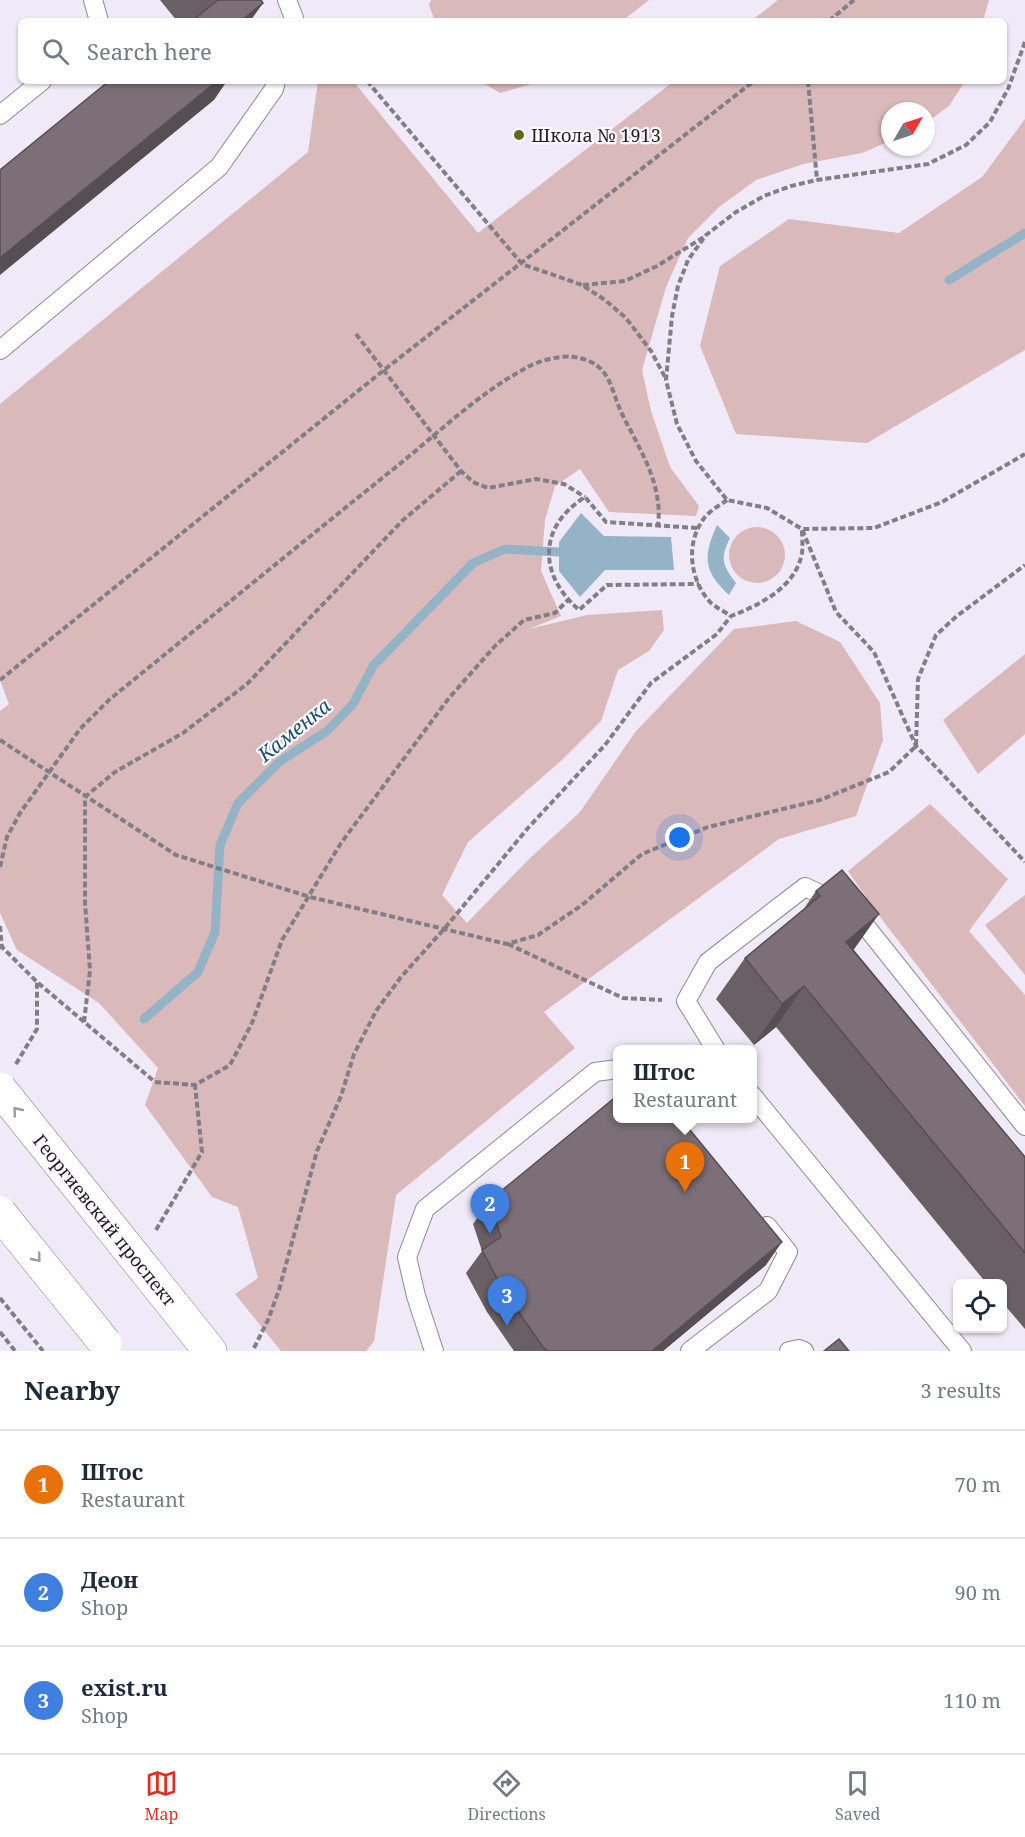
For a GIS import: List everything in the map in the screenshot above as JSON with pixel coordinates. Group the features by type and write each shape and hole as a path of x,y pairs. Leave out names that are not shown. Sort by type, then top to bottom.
{"main road":[{"name":"Георгиевский проспект","path":"6,1079 146,1271 210,1351"},
{"path":"0,1213 109,1347"}],"lane":[{"path":"93,0 98,18"},
{"path":"287,0 294,18"},
{"path":"0,115 38,84"},
{"path":"3,343 219,167 275,84"},
{"path":"713,1045 686,1001 708,963 805,887 852,909 1025,1126"},
{"path":"434,1351 416,1296 408,1257 425,1209 595,1072 613,1070"},
{"path":"757,1100 962,1351"},
{"path":"690,1351 768,1291 788,1252 759,1216"},
{"path":"789,1351 799,1349 804,1351"}],"path":[{"path":"833,18 854,0"},
{"path":"582,285 625,281 657,266 706,236 736,212 764,196 791,186 927,164 966,145 990,122 1008,89 1025,42"},
{"path":"370,84 522,264 582,285 605,300 626,318 651,351 666,380 677,424 696,461 727,500 766,508 802,529 874,528 942,502 1025,454"},
{"path":"0,680 384,370 750,84"},
{"path":"808,84 817,180"},
{"path":"666,380 672,316 678,286 688,260 706,236"},
{"path":"356,334 460,471 473,482 488,488 536,478 564,483 585,497 606,522 698,528"},
{"path":"0,867 7,837 20,813 80,729 110,699 464,412 526,368 547,360 571,356 594,361 609,380 621,412 654,481 660,512 658,525"},
{"path":"85,797 115,772 183,733 247,684 402,521 460,471"},
{"path":"585,497 571,506 553,530 549,550 551,569 557,586 579,609 607,585 699,584"},
{"path":"727,500 706,516 698,528 691,548 693,570 699,584 711,603 731,616"},
{"path":"254,1348 279,1290 318,1151 341,1096 354,1054 376,1011 401,977 528,828 605,745 651,683 717,634 731,616 754,607 775,594 795,572 802,553 802,529"},
{"path":"802,529 836,612 874,652 916,746 1025,862"},
{"path":"507,944 538,935 582,905 642,854 708,827 820,800 889,772 916,746 918,678 936,635 957,616 1025,565"},
{"path":"0,926 1,947 37,982 155,1082 195,1085 230,1065 252,1023 282,940 341,843 449,698 495,646 524,620 555,613 568,600"},
{"path":"0,740 176,855 310,897 507,944 623,998 686,1001"},
{"path":"84,1023 90,971 85,903 85,797"},
{"path":"6,1079 37,1029 37,982"},
{"path":"154,1232 202,1152 195,1085"},
{"path":"0,1298 43,1351"},
{"path":"0,1332 15,1351"}],"shaded area":[{"path":"431,0 649,0 626,18 434,18 429,5"},
{"path":"778,0 989,0 984,18 755,18"},
{"path":"318,84 355,84 478,233 670,84 963,84 949,106 935,116 935,102 881,102 881,145 862,153 803,164 756,180 719,207 688,238 666,287 642,370 651,411 670,467 699,506 696,516 609,512 580,469 555,486 545,520 541,571 561,616 529,629 587,615 662,610 664,630 649,651 618,670 601,721 562,760 468,842 442,895 467,923 528,860 580,812 636,731 734,629 796,621 840,642 880,703 883,740 856,816 779,839 544,1012 575,1048 396,1195 374,1341 366,1351 281,1351 235,1294 258,1278 238,1207 212,1197 145,1105 158,1068 99,1003 17,950 0,913 0,711 9,704 0,680 0,404 308,152"},
{"path":"485,84 532,84 500,93"},
{"path":"1025,119 1025,350 867,443 736,434 700,346 720,266 789,219 899,233 982,177"},
{"path":"751,527 763,527 773,531 781,539 785,555 781,571 773,579 763,583 751,583 741,579 733,571 729,561 729,549 733,539 741,531"},
{"path":"1025,654 1025,734 978,774 943,720"},
{"path":"930,804 1008,879 969,931 1025,995 1025,1106 877,913 848,871"},
{"path":"1025,895 1025,975 985,925"}],"water":[{"path":"581,513 604,536 671,537 674,570 605,570 580,597 559,571 559,542"},
{"path":"717,525 730,538 724,561 736,583 729,595 714,578 708,563 709,546"}],"building":[{"path":"218,0 261,0 263,3 245,18 196,18"},
{"path":"105,84 213,84 0,258 0,170"},
{"path":"842,870 879,914 846,942 1025,1157 1025,1253 804,986 782,1004 745,958 820,896 816,891"},
{"path":"613,1099 613,1123 684,1123 782,1242 652,1351 548,1351 503,1290 482,1250 501,1237 489,1201"},
{"path":"839,1339 849,1351 824,1351"}],"waterway":[{"name":"Каменка","path":"949,280 1025,233"},
{"name":"Каменка","path":"144,1019 198,972 215,932 220,845 238,803 279,762 327,731 353,704 373,666 473,563 505,549 559,552"}],"place":[{"name":"Школа № 1913","path":"519,135"},
{"name":"Штос","path":"685,1192"},
{"name":"Деон","path":"490,1234"},
{"name":"exist.ru","path":"507,1326"}]}
